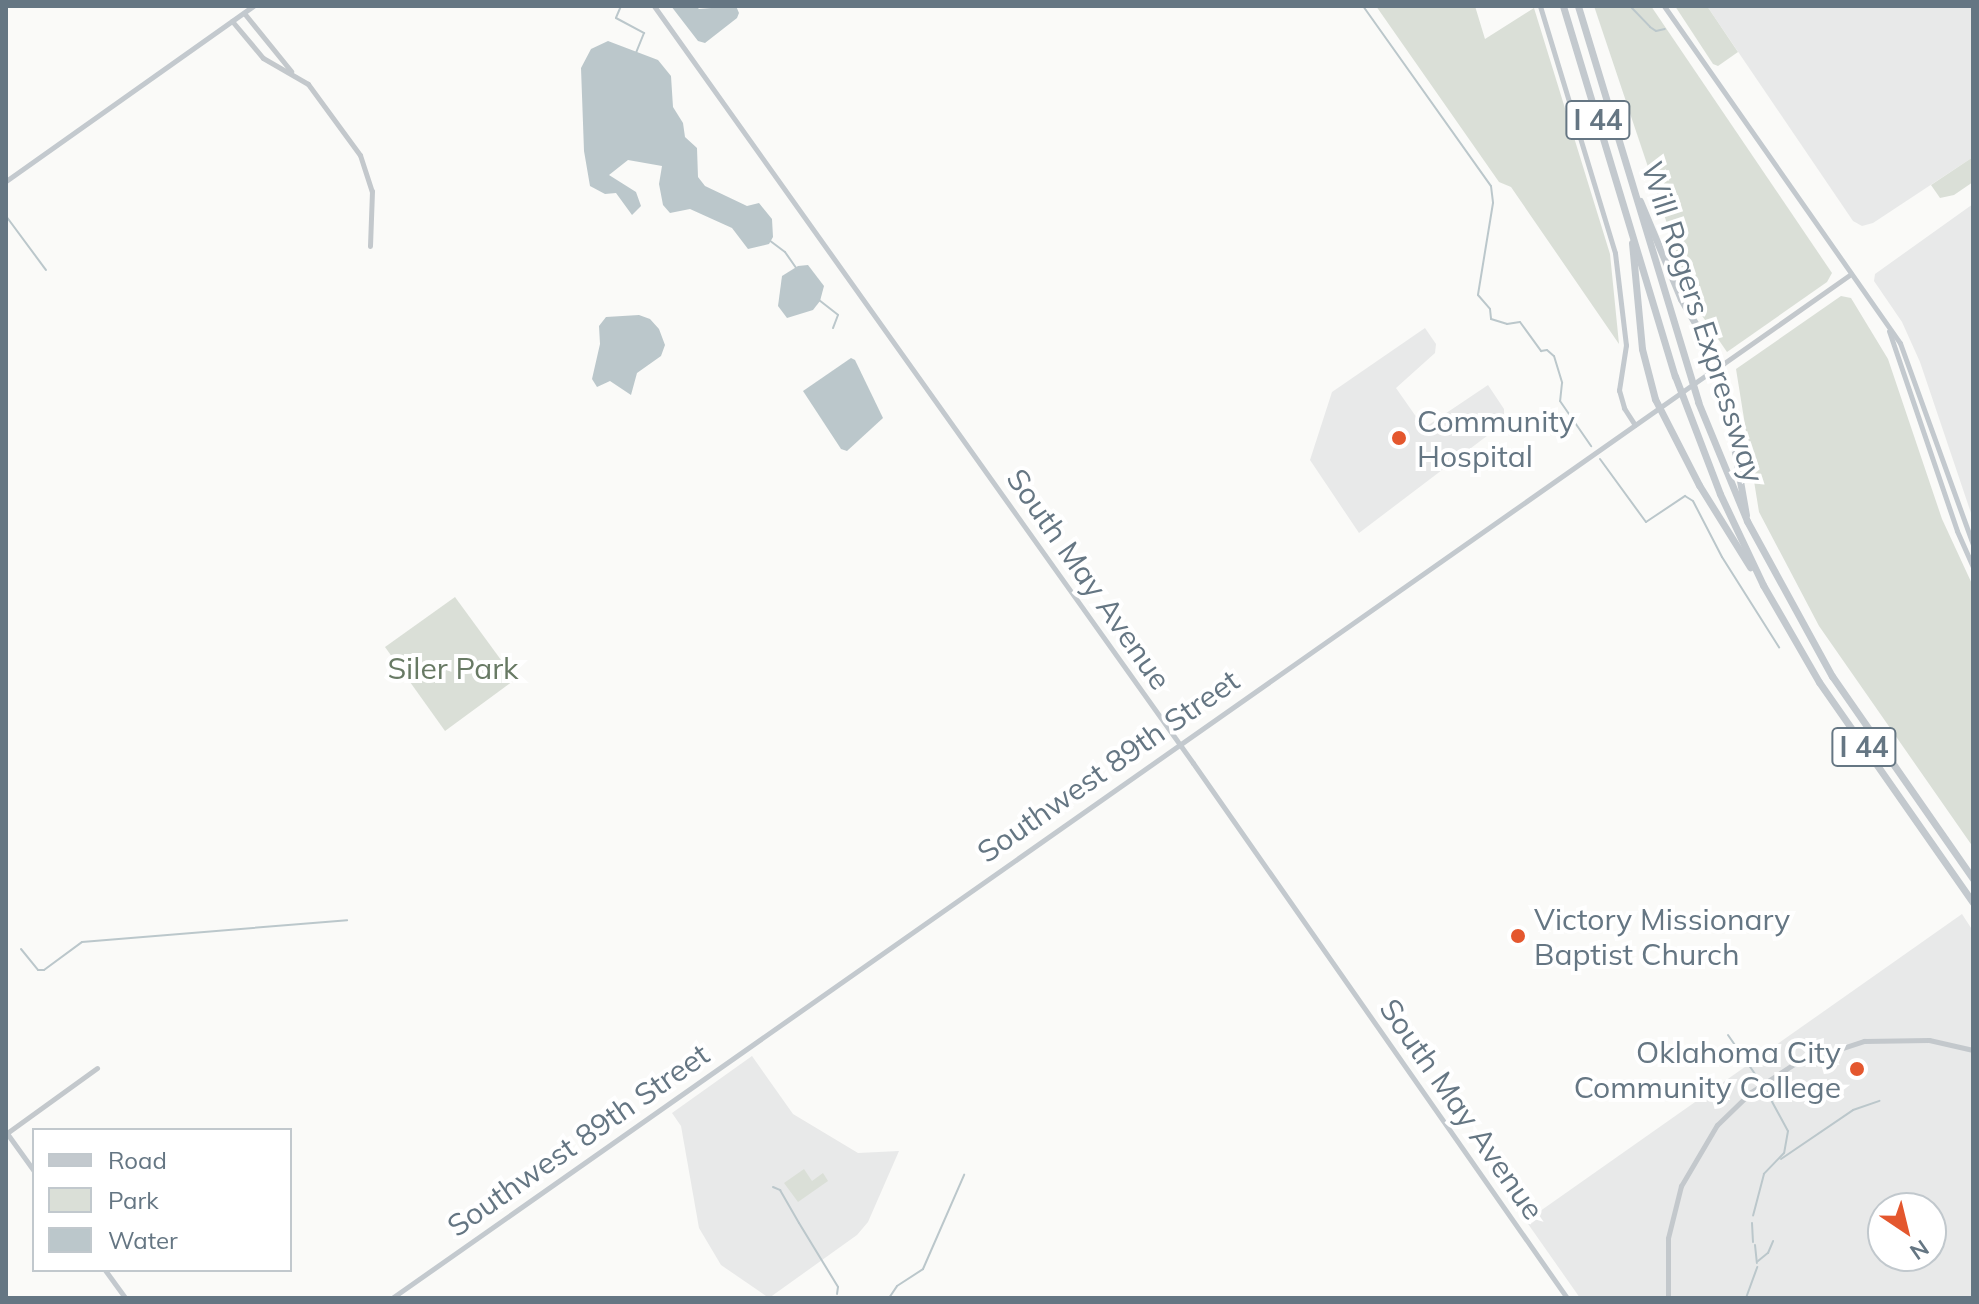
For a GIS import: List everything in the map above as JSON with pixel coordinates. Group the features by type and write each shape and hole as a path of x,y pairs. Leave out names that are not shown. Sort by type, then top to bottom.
{"highway":[{"name":"Will Rogers Expressway","path":"1563,6 1686,411 1720,494 1763,585 1819,682 1973,903"},
{"name":"Will Rogers Expressway","path":"1578,6 1698,402 1747,521 1832,676 1973,879"},
{"path":"1627,172 1681,299 1720,366 1747,521"},
{"path":"1632,233 1631,263 1642,349 1659,408 1728,535 1763,585"}],"main road":[{"path":"6,181 253,6"},
{"name":"South May Avenue","path":"654,6 1179,743 1567,1298"},
{"path":"1540,6 1615,253 1626,345 1619,390 1624,408 1635,425"},
{"path":"1664,6 1900,343 1910,363 1973,545"},
{"path":"1888,330 1957,531 1973,567"},
{"name":"Southwest 89th Street","path":"392,1298 1720,366"},
{"path":"6,1132 32,1168"},
{"path":"106,1272 125,1298"}],"street":[{"path":"244,13 292,72 313,90 365,166 373,198 370,246"},
{"path":"232,21 263,58 284,71 292,72"},
{"name":"Southwest 89th Street","path":"1720,366 1851,274"},
{"path":"1668,1298 1668,1238 1681,1186 1717,1125 1751,1092 1794,1064 1864,1041 1929,1040 1973,1050"},
{"path":"6,1132 97,1068"}],"shaded area":[{"path":"1707,6 1973,6 1973,157 1873,223 1862,226 1853,221"},
{"path":"1973,204 1973,519 1920,362 1902,322 1874,281 1875,274"},
{"name":"Community Hospital","path":"1425,328 1436,344 1435,353 1396,388 1424,428 1488,385 1504,409 1504,423 1359,533 1310,460 1332,392"},
{"name":"Oklahoma City Community College","path":"1962,914 1973,931 1973,1298 1580,1298 1526,1221"},
{"path":"752,1056 793,1114 858,1153 899,1151 868,1222 857,1235 769,1298 721,1265 699,1228 681,1126 672,1113"}],"green space":[{"path":"1376,6 1475,6 1485,39 1534,8 1610,254 1619,344 1511,187 1499,182"},
{"path":"1594,6 1651,6 1832,273 1827,282 1727,352 1694,304"},
{"path":"1675,6 1707,6 1738,52 1718,66 1713,64"},
{"path":"1973,157 1973,182 1954,195 1940,198 1931,185"},
{"path":"1841,296 1851,298 1888,359 1942,519 1973,586 1973,847 1819,626 1759,512 1736,369"},
{"name":"Siler Park","path":"455,597 512,675 513,681 445,731 385,647"},
{"path":"804,1169 812,1181 823,1173 828,1181 798,1202 784,1183"}],"water":[{"path":"671,6 696,6 699,9 736,6 739,13 737,18 705,43 698,41"},
{"path":"608,41 658,60 671,76 673,107 683,123 685,137 697,148 698,177 705,186 747,206 759,203 772,219 773,237 769,244 748,249 732,228 690,209 670,213 663,205 659,184 662,166 628,160 609,175 636,192 641,206 632,215 616,193 605,194 590,186 584,151 581,68 591,49"},
{"path":"808,265 824,286 820,301 813,310 787,318 778,306 782,276 798,266"},
{"path":"639,315 650,319 659,329 665,345 661,356 637,373 631,395 610,381 597,387 592,379 600,344 599,326 606,317"},
{"path":"851,358 855,360 883,418 847,451 841,449 803,391"}],"waterway":[{"path":"621,6 616,18 644,33 636,53"},
{"path":"1363,6 1491,186 1493,203 1478,295 1490,309 1491,319 1507,324 1520,322 1541,351 1547,350 1554,356 1562,383 1560,401 1591,446"},
{"path":"1630,6 1656,31 1665,29"},
{"path":"6,216 46,270"},
{"path":"769,240 785,252 797,269"},
{"path":"819,300 838,315 833,328"},
{"path":"1600,459 1646,522 1685,496 1693,501 1722,557 1779,647"},
{"path":"21,949 38,970 44,970 82,942 347,920"},
{"path":"1728,1035 1764,1087 1788,1131 1784,1153 1764,1174 1753,1216"},
{"path":"1781,1159 1853,1110 1879,1101"},
{"path":"889,1298 897,1286 923,1269 964,1175"},
{"path":"773,1187 780,1190 838,1287 837,1294"},
{"path":"1752,1223 1753,1242"},
{"path":"1758,1261 1768,1253 1773,1241"},
{"path":"1755,1245 1757,1263"},
{"path":"1746,1298 1757,1267"}],"place":[{"name":"Community Hospital","path":"1399,438"},
{"name":"Victory Missionary Baptist Church","path":"1518,936"},
{"name":"Oklahoma City Community College","path":"1857,1069"}]}
